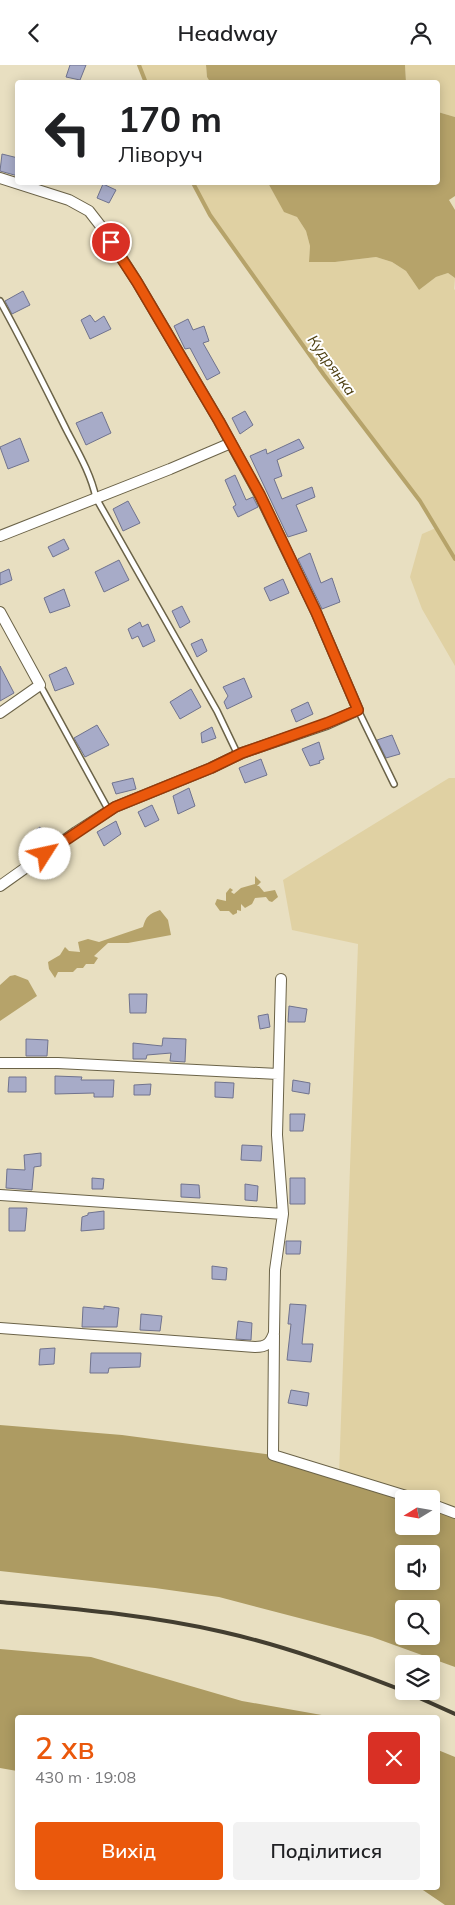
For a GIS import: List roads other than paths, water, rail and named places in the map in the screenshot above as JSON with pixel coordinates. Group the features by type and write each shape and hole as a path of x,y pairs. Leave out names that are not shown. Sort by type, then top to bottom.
{"street":[{"path":"0,178 15,183"},
{"path":"0,886 109,811 238,755 358,710 260,495 137,282 89,211 69,200 22,185"},
{"path":"0,536 231,443"},
{"path":"0,613 40,685 0,713"},
{"path":"281,979 277,1135 283,1214 275,1270 273,1455 395,1493"},
{"path":"0,1063 197,1069 278,1074"},
{"path":"0,1195 283,1214"},
{"path":"0,1328 255,1347 265,1347 271,1342 274,1333"},
{"path":"440,1507 455,1513"}],"lane":[{"path":"0,301 83,463 94,486 96,498 217,711 238,755"},
{"path":"40,685 109,811"},
{"path":"358,710 394,784"}],"waterway":[{"name":"Кудрянка","path":"139,65 145,80"},
{"name":"Кудрянка","path":"194,185 210,215 324,375 420,501 455,559"}],"railway":[{"path":"0,1602 140,1617 223,1632 315,1658 395,1688"},
{"path":"424,1700 455,1714"}]}
